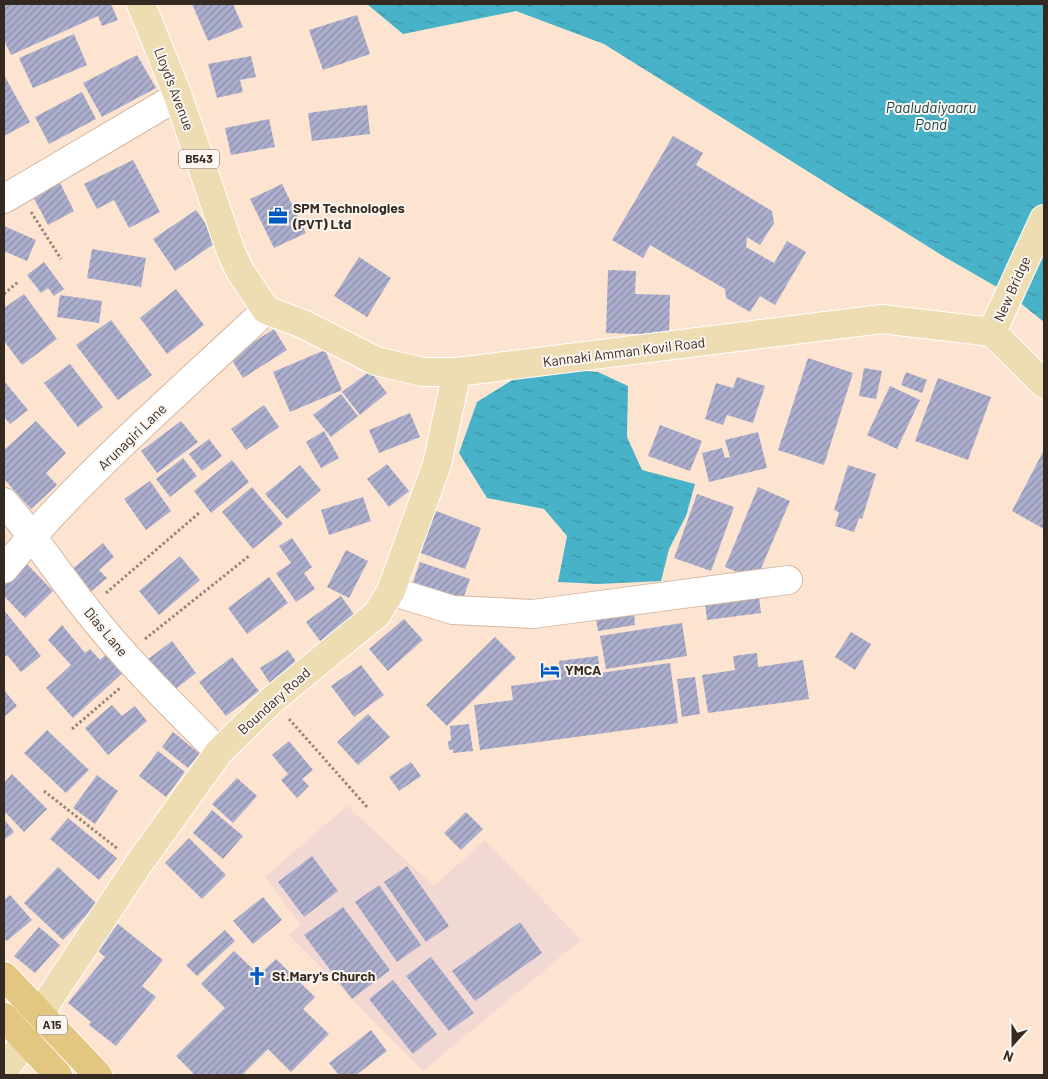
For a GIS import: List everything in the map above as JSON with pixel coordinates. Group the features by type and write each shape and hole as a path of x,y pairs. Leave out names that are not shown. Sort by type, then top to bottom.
{"highway":[{"name":"A15","path":"4,976 98,1075"},
{"name":"A15","path":"4,1018 58,1075"}],"main road":[{"name":"Lloyd’s Avenue","path":"141,4 178,96 231,252 240,271 266,310"},
{"name":"New Bridge","path":"992,332 1044,219"},
{"name":"Kannaki Amman Kovil Road","path":"266,310 303,324 376,361 422,372 457,372 882,319 992,332"},
{"path":"992,332 1044,384"},
{"name":"Boundary Road","path":"40,1013 138,865 219,752 272,700 377,614 391,591 437,464 457,372"},
{"path":"4,1071 26,1040"}],"street":[{"path":"10,194 178,96"},
{"name":"Arunagiri Lane","path":"4,569 33,535 129,440 266,310"},
{"name":"Dias Lane","path":"4,502 33,535 86,610 132,663 219,752"},
{"path":"391,591 452,610 534,614 788,580"}],"path":[{"path":"10,194 60,259"},
{"path":"4,294 19,281"},
{"path":"86,610 199,513"},
{"path":"72,730 132,663 249,556"},
{"path":"272,700 367,807"},
{"path":"44,791 138,865"}],"shaded area":[{"path":"347,806 434,886 485,840 581,940 423,1071 289,935 301,925 265,877"}],"water":[{"name":"Paaludaiyaaru Pond","path":"367,4 1044,4 1044,322 1009,294 943,256 604,44 516,11 403,34"},
{"path":"533,367 598,372 628,386 627,437 642,470 695,484 686,516 669,549 661,581 599,584 558,582 567,536 544,509 487,498 459,453 477,402"}],"building":[{"path":"4,4 111,4 118,20 102,26 98,16 11,55 4,40"},
{"path":"192,4 233,4 243,27 208,41"},
{"path":"357,15 370,54 323,70 309,30"},
{"path":"74,34 87,65 33,88 19,58"},
{"path":"137,55 156,88 102,117 83,83"},
{"path":"251,56 256,77 240,80 243,92 217,98 208,64"},
{"path":"4,75 30,122 4,136"},
{"path":"82,92 96,119 49,144 35,117"},
{"path":"367,105 370,134 312,141 308,113"},
{"path":"269,119 275,147 231,155 225,128"},
{"path":"673,136 703,153 696,165 772,211 774,223 760,245 747,237 746,247 774,263 787,241 806,252 775,305 760,296 750,312 726,298 725,289 650,245 643,258 612,240"},
{"path":"133,160 160,212 129,228 114,200 97,209 84,184"},
{"path":"58,179 74,211 48,225 31,193"},
{"name":"SPM Technologies (PVT) Ltd","path":"282,184 306,233 274,248 250,199"},
{"path":"196,210 218,241 175,271 153,239"},
{"path":"4,226 36,240 27,261 4,251"},
{"path":"92,249 146,258 141,287 87,278"},
{"path":"359,257 391,278 367,317 334,296"},
{"path":"44,262 64,289 54,296 48,288 41,293 27,275"},
{"path":"608,270 636,271 635,294 670,295 669,335 606,333"},
{"path":"176,289 204,325 167,354 140,318"},
{"path":"24,294 57,339 22,365 4,341 4,308"},
{"path":"60,295 102,301 99,323 57,317"},
{"path":"111,320 152,375 118,400 76,345"},
{"path":"274,329 287,350 243,378 230,357"},
{"path":"325,350 342,390 290,412 273,372"},
{"path":"808,358 853,373 824,465 778,450"},
{"path":"70,364 103,407 78,427 44,383"},
{"path":"864,368 882,371 876,399 859,396"},
{"path":"370,371 387,393 360,415 342,392"},
{"path":"906,372 927,380 922,393 901,385"},
{"path":"737,377 765,386 753,423 727,415 723,425 705,419 716,383 733,388"},
{"path":"938,378 991,397 968,460 915,441"},
{"path":"5,382 28,410 10,424 4,417"},
{"path":"890,386 920,400 897,449 867,435"},
{"path":"341,394 358,416 331,437 313,415"},
{"path":"264,405 279,427 246,450 231,429"},
{"path":"410,413 420,437 379,453 369,430"},
{"path":"36,421 66,453 46,473 57,485 31,509 4,479 4,450"},
{"path":"181,421 198,442 157,473 141,451"},
{"path":"660,425 702,441 690,471 648,456"},
{"path":"324,431 339,458 321,468 306,442"},
{"path":"758,432 767,468 709,482 702,453 722,448 725,458 730,457 725,440"},
{"path":"209,439 222,456 202,471 189,454"},
{"path":"1044,450 1044,529 1012,511"},
{"path":"183,458 197,476 170,497 156,479"},
{"path":"232,460 249,482 211,513 194,491"},
{"path":"387,464 409,491 389,507 367,479"},
{"path":"300,465 321,490 287,519 265,494"},
{"path":"848,465 876,474 862,519 859,518 854,532 835,526 839,512 834,510"},
{"path":"150,481 171,511 146,530 124,499"},
{"path":"252,487 283,524 253,549 222,512"},
{"path":"758,487 790,501 756,580 725,567"},
{"path":"697,494 734,507 711,571 674,558"},
{"path":"363,497 371,521 329,535 321,510"},
{"path":"431,509 481,528 465,569 415,551"},
{"path":"292,538 312,567 304,573 315,589 296,602 276,573 291,563 279,546"},
{"path":"103,543 114,557 99,570 107,578 88,594 69,572"},
{"path":"346,550 368,561 349,598 327,587"},
{"path":"180,556 200,580 159,615 139,591"},
{"path":"420,562 470,579 463,599 413,582"},
{"path":"26,563 53,591 25,618 4,596 4,584"},
{"path":"269,577 288,603 247,634 228,608"},
{"path":"341,596 358,620 323,645 306,622"},
{"path":"759,597 761,613 707,620 705,604"},
{"path":"4,610 41,656 21,672 7,655 4,658"},
{"path":"634,613 635,625 598,631 596,619"},
{"path":"404,619 423,640 388,671 369,649"},
{"path":"682,623 687,656 606,669 600,636"},
{"path":"62,625 85,653 90,649 100,660 112,649 128,668 73,718 46,688 71,665 48,640"},
{"path":"851,632 871,644 855,670 835,657"},
{"path":"495,637 516,658 447,726 426,705"},
{"path":"172,641 196,673 173,691 148,659"},
{"path":"288,650 301,669 273,688 260,668"},
{"path":"757,653 758,667 803,660 809,699 708,713 702,675 735,670 733,656"},
{"path":"598,656 600,673 670,663 678,723 480,750 474,705 513,700 511,686 561,679 559,661"},
{"path":"232,657 259,691 226,716 199,682"},
{"path":"361,665 384,695 354,717 331,686"},
{"path":"695,677 700,714 682,717 677,679"},
{"path":"4,690 17,706 4,717"},
{"path":"112,705 122,716 135,706 147,721 108,755 85,728"},
{"path":"368,714 390,737 358,765 337,742"},
{"path":"469,724 473,751 453,753 453,749 449,750 448,741 451,741 450,726"},
{"path":"47,730 89,770 66,793 24,753"},
{"path":"173,732 200,754 188,768 162,747"},
{"path":"289,741 313,770 302,779 309,786 297,798 281,780 288,774 272,755"},
{"path":"158,751 185,772 166,797 139,776"},
{"path":"411,762 421,776 399,791 389,777"},
{"path":"12,774 47,809 24,832 4,811 4,783"},
{"path":"97,775 118,791 95,824 73,808"},
{"path":"237,778 257,796 233,823 212,804"},
{"path":"212,810 243,836 223,859 193,833"},
{"path":"466,812 483,829 461,850 444,833"},
{"path":"68,818 117,858 99,880 50,839"},
{"path":"4,819 14,832 4,840"},
{"path":"189,838 226,875 202,899 165,863"},
{"path":"312,856 338,891 304,917 278,882"},
{"path":"407,866 449,926 426,942 384,882"},
{"path":"58,867 97,904 63,940 24,903"},
{"path":"379,885 421,945 397,962 355,902"},
{"path":"10,895 32,920 7,941 4,938 4,900"},
{"path":"263,897 282,920 253,944 233,921"},
{"path":"343,907 390,970 352,999 304,935"},
{"path":"520,922 542,953 475,1001 452,971"},
{"path":"118,924 163,960 142,986 156,997 116,1046 89,1025 91,1022 68,1003 105,957 97,950"},
{"path":"39,927 60,945 35,973 14,956"},
{"path":"225,930 235,941 197,976 186,965"},
{"path":"234,951 259,975 276,959 315,997 303,1009 329,1034 291,1072 268,1049 242,1075 195,1075 176,1056 225,1008 201,984"},
{"path":"431,957 474,1013 449,1031 406,976"},
{"path":"393,980 437,1034 413,1054 369,999"},
{"path":"371,1030 387,1051 356,1075 339,1075 329,1063"}],"place":[{"name":"SPM Technologies (PVT) Ltd","path":"278,216"},
{"name":"YMCA","path":"550,670"},
{"name":"St.Mary's Church","path":"257,976"}]}
